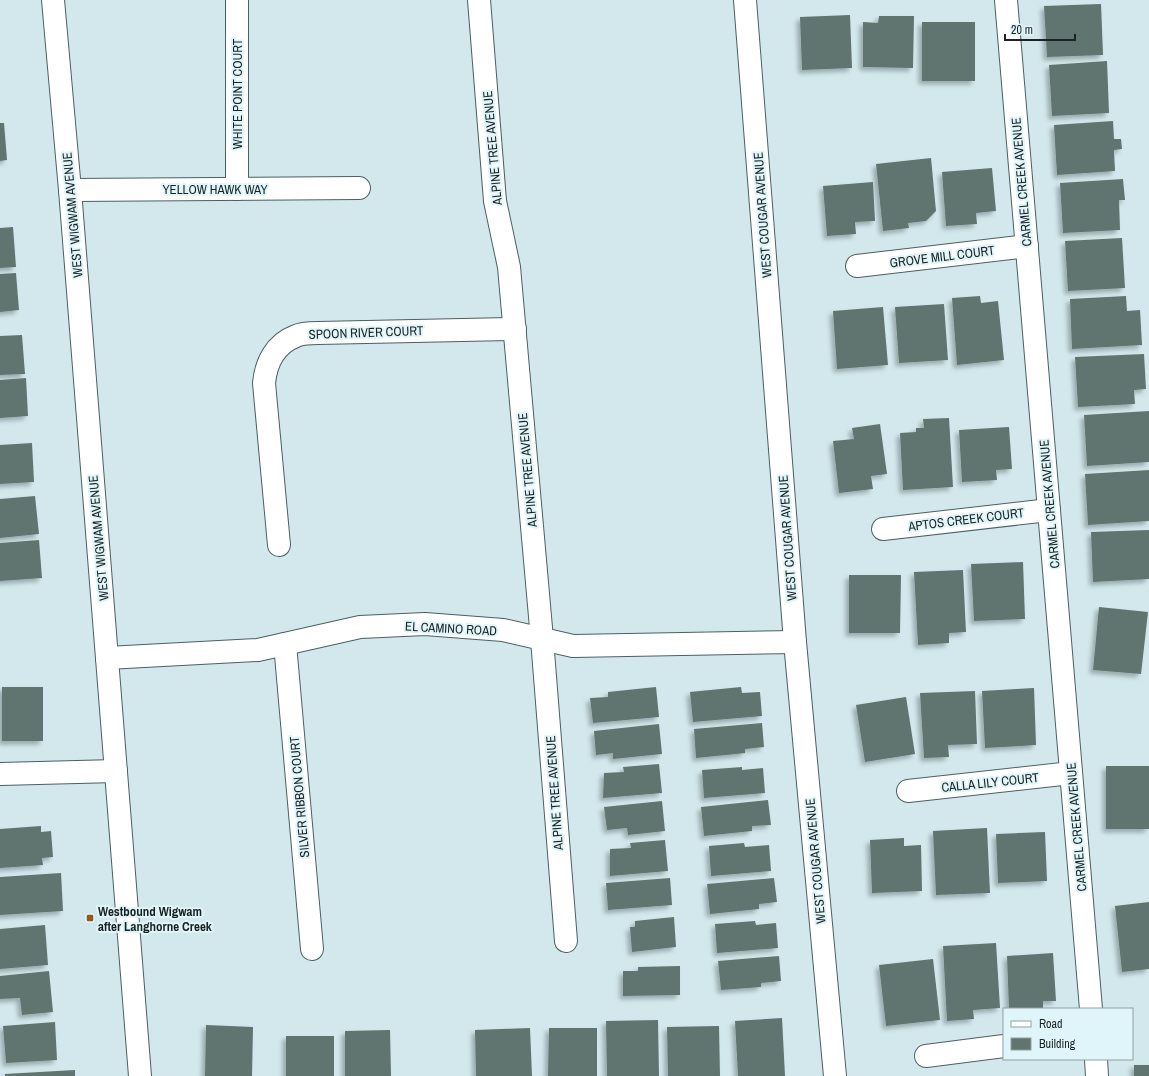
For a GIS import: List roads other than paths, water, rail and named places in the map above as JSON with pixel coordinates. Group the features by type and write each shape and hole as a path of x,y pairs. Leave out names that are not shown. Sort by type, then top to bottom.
{"street":[{"name":"WEST WIGWAM AVENUE","path":"53,0 108,658 140,1076"},
{"name":"WHITE POINT COURT","path":"237,0 237,189"},
{"name":"ALPINE TREE AVENUE","path":"479,0 495,201 509,267 515,329 566,941"},
{"name":"WEST COUGAR AVENUE","path":"745,0 795,642 835,1076"},
{"name":"CARMEL CREEK AVENUE","path":"1006,0 1092,1008"},
{"name":"YELLOW HAWK WAY","path":"70,190 359,188"},
{"name":"GROVE MILL COURT","path":"857,266 1027,246"},
{"name":"SPOON RIVER COURT","path":"279,545 264,383 266,368 271,356 281,345 296,335 318,332 515,329"},
{"name":"APTOS CREEK COURT","path":"883,529 1049,510"},
{"name":"EL CAMINO ROAD","path":"108,658 258,650 360,627 425,624 503,630 573,646 795,642"},
{"name":"SILVER RIBBON COURT","path":"285,644 312,949"},
{"path":"0,774 116,771"},
{"name":"CALLA LILY COURT","path":"908,791 1071,773"},
{"path":"926,1056 1003,1046"},
{"path":"1096,1060 1097,1076"}],"place":[{"name":"Westbound Wigwam after Langhorne Creek","path":"90,918"}]}
